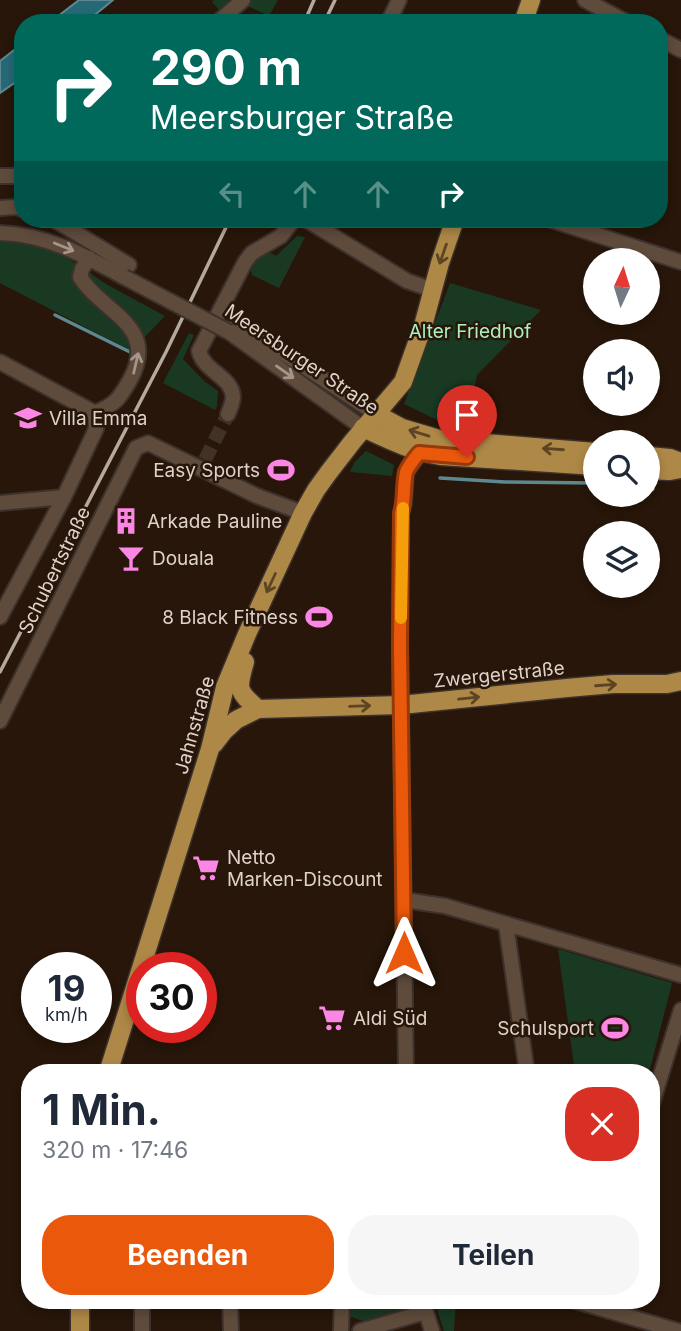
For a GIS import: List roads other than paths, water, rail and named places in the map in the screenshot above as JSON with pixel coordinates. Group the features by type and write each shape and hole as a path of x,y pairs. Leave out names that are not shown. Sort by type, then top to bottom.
{"main road":[{"name":"Jahnstraße","path":"111,1064 238,652 316,490 363,428 403,382 423,326 452,228"},
{"name":"Meersburger Straße","path":"376,414 402,428 439,439 583,451"},
{"name":"Meersburger Straße","path":"363,428 419,453 583,465"},
{"path":"660,457 681,462"},
{"path":"660,471 681,469"},
{"path":"210,749 236,720 258,709 242,696 239,683 254,636 257,613"},
{"name":"Zwergerstraße","path":"258,709 401,705 613,684 667,684 681,681"},
{"path":"80,1309 80,1331"}],"street":[{"path":"227,14 243,0"},
{"path":"585,0 611,14"},
{"name":"Meersburger Straße","path":"66,228 127,271 294,360 376,414"},
{"path":"228,414 233,398 230,385 201,360 199,351 244,261 252,253 281,236 287,228"},
{"path":"320,228 407,281 433,290"},
{"path":"576,228 681,262"},
{"name":"Meersburger Straße","path":"0,233 18,233 45,240 127,271"},
{"path":"89,258 80,277 86,287 122,317 136,337 139,356 135,371 120,399 95,413"},
{"name":"Meersburger Straße","path":"232,329 363,428"},
{"path":"0,362 95,413"},
{"path":"0,617 64,497 96,429 95,413"},
{"name":"Schubertstraße","path":"0,721 136,448 148,443 202,464 257,496 303,513"},
{"path":"406,1064 401,513 407,472 419,453"},
{"path":"0,503 64,497"},
{"path":"404,900 445,906 681,975"},
{"path":"506,924 526,1064"},
{"path":"660,1079 681,1010"},
{"path":"142,1309 142,1331"},
{"path":"230,1309 231,1331"},
{"path":"341,1331 342,1309"},
{"path":"360,1331 415,1309"},
{"path":"424,1309 432,1331"},
{"path":"611,1309 678,1331"}],"water":[{"path":"79,0 113,0 96,14 61,14"},
{"path":"14,50 14,83 0,93 0,61"}],"waterway":[{"path":"55,315 132,353"},
{"path":"440,478 583,483"}],"tunnel":[{"path":"205,460 228,414"}],"railway":[{"path":"308,14 314,0"},
{"path":"328,14 335,0"},
{"path":"0,672 166,352 226,228"}],"place":[{"name":"Villa Emma","path":"28,418"},
{"name":"Easy Sports","path":"281,470"},
{"name":"Arkade Pauline","path":"126,521"},
{"name":"Douala","path":"131,558"},
{"name":"8 Black Fitness","path":"319,617"},
{"name":"Netto Marken-Discount","path":"206,868"},
{"name":"Aldi Süd","path":"332,1018"},
{"name":"Schulsport","path":"615,1028"}],"park label":[{"name":"Alter Friedhof","path":"470,331"}]}
